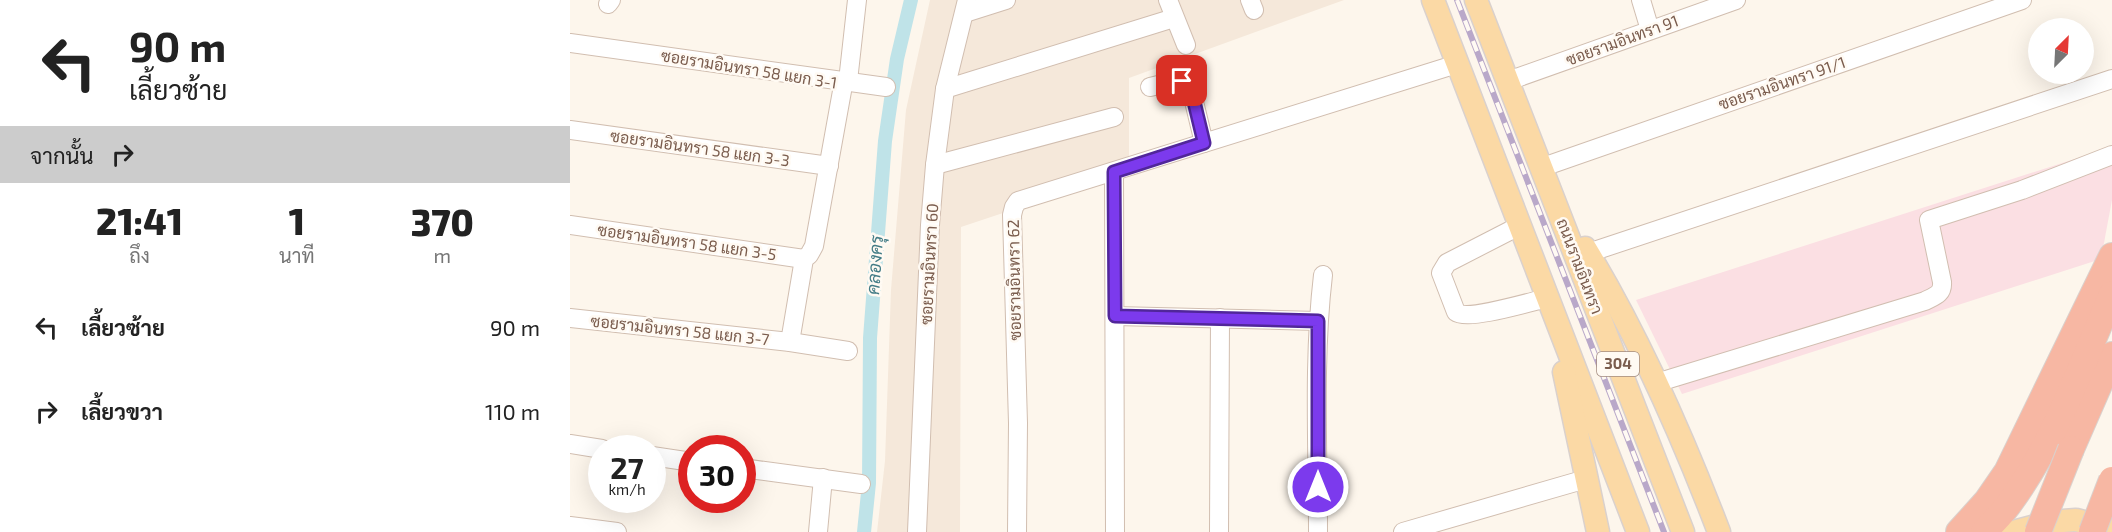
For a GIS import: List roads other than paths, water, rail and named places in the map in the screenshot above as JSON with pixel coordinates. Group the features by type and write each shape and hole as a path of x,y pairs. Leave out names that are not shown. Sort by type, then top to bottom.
{"highway":[{"path":"1959,532 1987,501 2007,472 2112,255"},
{"path":"1984,532 2010,503 2030,473 2051,434 2112,294"},
{"path":"2037,532 2112,355"},
{"path":"2104,528 2112,480"}],"main road":[{"name":"304","path":"1433,0 1638,532"},
{"name":"ถนนรามอินทรา","path":"1476,0 1683,532"},
{"path":"1553,196 1613,296 1656,383 1719,532"},
{"path":"1551,309 1598,532"},
{"path":"1709,505 1724,532"},
{"path":"2013,532 2050,522 2076,520 2104,528"}],"street":[{"path":"857,0 846,81 886,87"},
{"path":"966,6 1006,0"},
{"path":"1168,0 1186,45"},
{"path":"1641,0 1650,30"},
{"name":"ซอยรามอินทรา 91","path":"1508,81 1736,0"},
{"name":"ซอยรามอินทรา 91/1","path":"1542,168 2022,0"},
{"name":"ซอยรามอินทรา 60","path":"917,532 930,225 935,165 945,89 966,6"},
{"path":"945,89 1174,18"},
{"name":"ซอยรามอินทรา 58 แยก 3-1","path":"570,43 846,81 814,246 804,259 790,342"},
{"name":"ซอยรามอินทรา 62","path":"1017,532 1018,423 1012,215 1018,201 1458,64"},
{"path":"1588,253 2112,79"},
{"path":"1150,87 1179,80 1190,85 1204,143"},
{"path":"935,165 1114,117"},
{"name":"ซอยรามอินทรา 58 แยก 3-3","path":"570,130 830,166"},
{"path":"1656,383 1800,341 1932,298 1939,294 1942,282 1929,220 2022,190 2112,155"},
{"path":"1114,172 1115,532"},
{"name":"ซอยรามอินทรา 58 แยก 3-5","path":"570,225 804,259"},
{"path":"1519,226 1444,266 1441,273 1456,312 1463,316 1551,309"},
{"path":"1318,532 1318,321 1323,276"},
{"path":"1115,316 1318,321"},
{"name":"ซอยรามอินทรา 58 แยก 3-7","path":"570,318 790,342 848,351"},
{"path":"1219,532 1220,318"},
{"path":"570,444 588,447"},
{"path":"756,470 861,484"},
{"path":"818,532 823,478"},
{"path":"1403,532 1586,479"},
{"path":"570,526 617,532"}],"waterway":[{"name":"คลองครุ","path":"864,532 869,483 870,338 885,141 897,59 911,0"}],"railway":[{"path":"1457,0 1664,532"}]}
